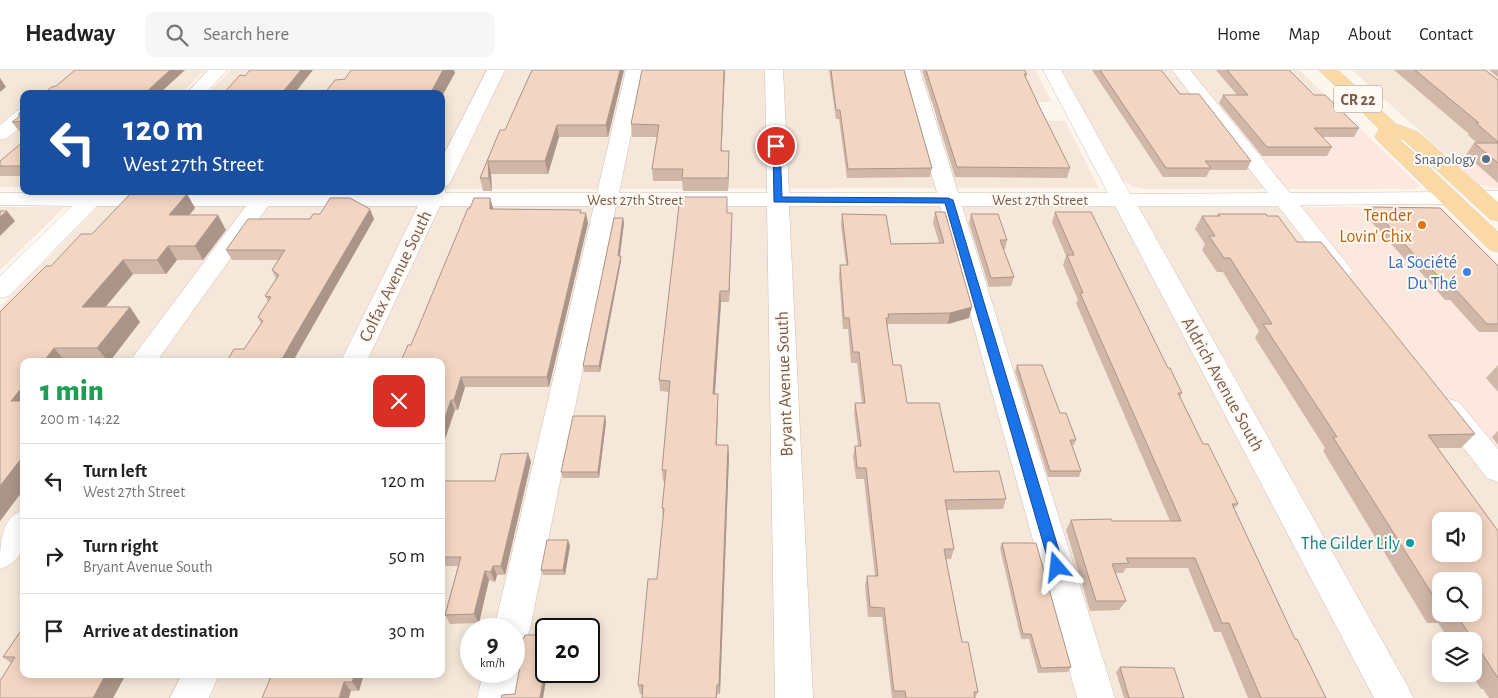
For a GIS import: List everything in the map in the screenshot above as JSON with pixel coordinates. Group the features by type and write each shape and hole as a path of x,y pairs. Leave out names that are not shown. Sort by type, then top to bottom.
{"main road":[{"name":"CR 22","path":"1328,70 1389,128 1411,136 1489,197 1498,214"},
{"name":"CR 22","path":"1389,128 1385,137 1498,245"}],"street":[{"path":"199,90 218,70"},
{"name":"Colfax Avenue South","path":"445,174 496,70"},
{"path":"514,618 606,200 612,156 635,70"},
{"name":"Bryant Avenue South","path":"774,70 794,698"},
{"path":"911,70 1096,698"},
{"name":"Aldrich Avenue South","path":"1052,70 1394,698"},
{"path":"1181,70 1355,289"},
{"path":"0,134 20,118"},
{"name":"West 27th Street","path":"445,190 606,200 1449,198"},
{"path":"0,290 94,195"},
{"name":"West 27th Street","path":"0,199 94,195 265,195"},
{"path":"144,358 265,195"},
{"name":"Colfax Avenue South","path":"355,358 435,195"},
{"path":"1432,387 1498,470"},
{"path":"0,554 20,527"},
{"path":"189,698 199,678"},
{"path":"496,698 499,683"}],"shaded area":[{"path":"0,70 205,70 185,90 20,90 20,187 0,187"},
{"path":"231,70 1035,70 1052,102 926,102 931,120 1065,121 1099,188 445,189 445,90 211,90"},
{"path":"1061,70 1300,70 1332,102 1272,189 1145,189 1133,187 1123,180"},
{"path":"1352,70 1498,70 1498,155 1445,154"},
{"path":"1205,102 1332,102 1420,186 1416,189 1272,189"},
{"path":"1445,155 1498,155 1498,188 1477,184"},
{"path":"99,205 1294,207 1498,463 1498,698 0,698 0,307"},
{"path":"0,207 64,207 0,270"},
{"path":"1294,207 1441,207 1498,263 1498,463"}],"building":[{"path":"75,70 170,70 148,90 48,90"},
{"path":"250,70 301,70 284,90 227,90 240,75 245,76"},
{"path":"351,70 443,70 432,90 327,90 335,80 345,79"},
{"path":"532,70 620,70 606,125 557,125 545,161 488,161 489,178 480,178 500,130 505,130"},
{"path":"642,70 724,70 721,151 729,151 728,178 682,178 683,169 652,169 659,125 631,124"},
{"path":"831,70 904,70 932,168 848,169 840,110 836,110"},
{"path":"926,70 1024,70 1027,74 1024,74 1070,168 957,167"},
{"path":"1100,70 1161,70 1180,94 1199,94 1251,161 1205,161 1211,168 1166,168"},
{"path":"1227,70 1289,70 1314,95 1325,95 1359,128 1314,128 1332,147 1267,147 1223,95 1248,95"},
{"path":"1415,70 1485,70 1498,80 1498,142 1476,123 1479,123"},
{"path":"19,113 20,121 12,122 19,117"},
{"path":"1474,143 1498,143 1498,163"},
{"path":"20,144 20,166 0,166 0,161"},
{"path":"129,195 186,195 169,215 218,215 195,246 168,246 157,260 123,260 82,307 130,307 97,348 54,348 46,358 20,358 20,390 11,401 20,401 20,460 0,486 0,312 46,266 51,266 81,234 92,234"},
{"path":"680,197 727,197 727,213 732,213 729,291 720,291 713,394 718,394 716,445 728,445 719,685 717,685 716,698 642,698 643,685 638,685 648,579 657,579 664,508 662,508 666,470 662,470 670,381 659,380"},
{"path":"330,198 350,198 370,209 283,358 229,358 234,349 244,349 263,321 258,317 271,297 265,296 279,275 272,270 285,250 226,250 248,219 310,219 313,214 320,214"},
{"path":"474,198 490,198 490,209 581,210 580,213 586,213 547,377 461,377 454,400 451,400 445,417 445,358 402,358 408,345 411,345 468,208 470,208"},
{"path":"1372,207 1440,208 1498,266 1498,324 1487,324 1457,291 1452,291 1422,259 1418,259"},
{"path":"0,211 7,211 0,217"},
{"path":"935,212 945,212 972,307 950,313 888,314 889,318 886,318 893,365 901,365 907,403 939,403 954,472 999,471 1006,499 945,500 954,549 944,549 962,642 968,642 978,692 974,692 975,698 906,698 905,691 894,691 884,608 870,607 867,576 878,576 866,468 857,468 855,446 861,446 855,403 865,403 859,352 853,352 849,318 844,318 840,265 848,265 842,214 886,215 891,244 944,243"},
{"path":"1055,212 1091,212 1168,368 1170,368 1182,393 1178,393 1203,444 1208,444 1238,504 1232,504 1295,639 1297,639 1326,698 1261,698 1229,623 1222,623 1195,558 1126,558 1129,563 1112,564 1126,601 1096,601 1071,520 1181,521 1080,293 1083,293 1067,255 1074,255"},
{"path":"971,214 998,214 1007,240 1000,240 1014,277 991,278"},
{"path":"1266,214 1267,216 1278,216 1297,242 1321,242 1475,434 1428,435 1498,531 1498,678 1482,654 1482,632 1468,632 1461,622 1482,622 1482,572 1432,572 1432,594 1333,437 1337,437 1263,324 1272,324 1230,258 1224,258 1209,236 1215,236 1202,216"},
{"path":"614,218 623,218 618,256 621,256 599,366 583,366"},
{"path":"1017,365 1042,365 1060,413 1066,413 1076,440 1070,440 1081,471 1050,471"},
{"path":"573,416 605,416 598,472 561,472"},
{"path":"528,453 501,566 493,566 491,572 485,571 474,614 445,615 461,557 445,557 445,481 495,481 501,454"},
{"path":"547,540 568,540 563,570 541,570"},
{"path":"1002,543 1036,543 1071,667 1041,668 1031,634 1023,634"},
{"path":"20,632 20,678 104,678 93,698 0,698 0,681 15,657 3,657"},
{"path":"525,635 535,635 535,683 543,683 540,698 501,698 502,695 515,694 517,683 525,683"},
{"path":"1120,667 1174,668 1184,698 1129,698"},
{"path":"270,678 354,678 352,682 344,682 339,698 262,698"}],"place":[{"name":"Snapology","path":"1486,159"},
{"name":"Tender Lovin' Chix","path":"1422,225"},
{"name":"La Société Du Thé","path":"1467,272"},
{"name":"The Gilder Lily","path":"1410,543"}],"route":[{"path":"776,146 777,200 948,200 1057,567"}]}
